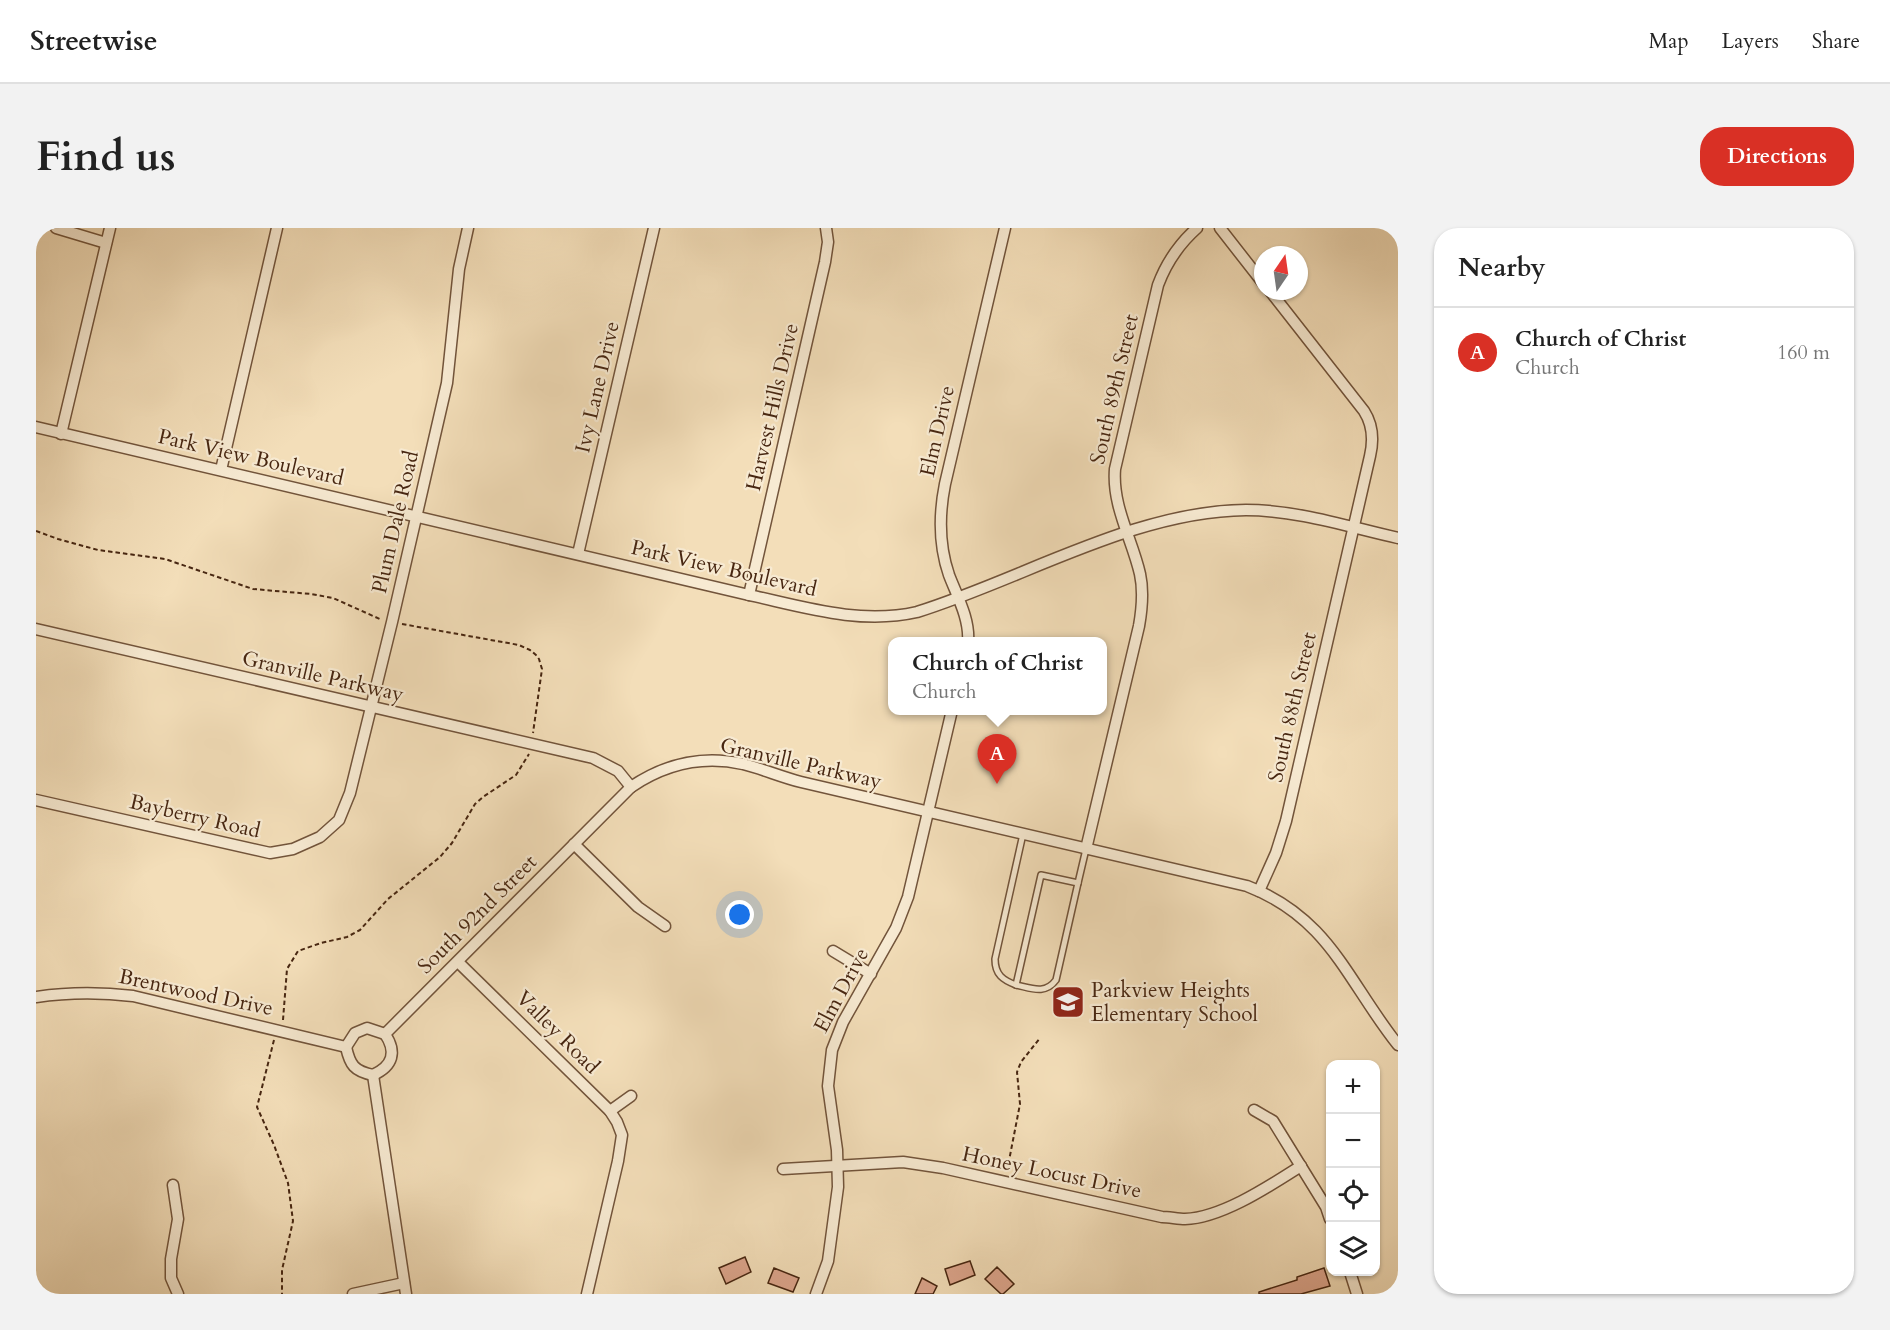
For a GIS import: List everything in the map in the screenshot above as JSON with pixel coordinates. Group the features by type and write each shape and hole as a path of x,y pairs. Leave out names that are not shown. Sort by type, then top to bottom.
{"street":[{"path":"56,228 106,243"},
{"path":"61,434 110,228"},
{"path":"221,470 278,228"},
{"name":"Plum Dale Road","path":"339,820 350,793 447,383 459,269 468,228"},
{"name":"Ivy Lane Drive","path":"578,555 654,228"},
{"name":"Harvest Hills Drive","path":"749,595 825,262 828,242 826,228"},
{"name":"Elm Drive","path":"968,637 968,627 948,572 941,538 943,495 1005,228"},
{"name":"South 89th Street","path":"1086,849 1141,614 1142,583 1116,498 1115,469 1161,277 1171,256 1197,228"},
{"path":"1220,228 1254,271"},
{"name":"South 88th Street","path":"1259,891 1276,853 1286,821 1372,447 1370,423 1364,411 1277,300"},
{"name":"Park View Boulevard","path":"36,427 818,611 877,617 917,612 1126,532 1193,514 1247,510 1291,514 1398,538"},
{"name":"Granville Parkway","path":"36,629 593,758 618,771 631,787 653,773 670,767 694,762 720,761 745,765 801,782 928,812 1229,881 1259,891 1285,905 1319,933 1345,966 1374,1013 1398,1045"},
{"name":"Elm Drive","path":"816,1294 828,1261 837,1201 837,1165 828,1074 831,1057 838,1032 896,927 908,897 951,715"},
{"name":"South 92nd Street","path":"385,1034 631,787"},
{"name":"Bayberry Road","path":"36,800 270,853 293,849 320,837 339,820"},
{"path":"574,844 638,907 665,926"},
{"path":"833,951 871,974"},
{"name":"Valley Road","path":"458,962 610,1111 617,1122 622,1135 618,1161 587,1294"},
{"name":"Brentwood Drive","path":"36,997 106,992 133,996 346,1047"},
{"path":"367,1028 385,1034 392,1050 391,1060 385,1070 373,1075 360,1072 349,1061 346,1047 355,1033 367,1028"},
{"path":"353,1294 405,1289 373,1075"},
{"path":"610,1111 631,1096"},
{"path":"1254,1110 1273,1121 1326,1207"},
{"name":"Honey Locust Drive","path":"783,1169 903,1162 943,1168 1162,1217 1187,1219 1217,1212 1251,1197 1301,1166"},
{"path":"173,1185 178,1219 171,1259 171,1278 178,1294"},
{"path":"1351,1276 1357,1294"}],"lane":[{"path":"1023,834 995,959 999,975 1016,985 1043,990 1051,987 1056,980 1086,849"},
{"path":"1016,985 1041,875 1078,883"}],"path":[{"path":"36,531 99,550 165,559 253,589 333,598 386,621"},
{"path":"399,624 519,645 534,652 541,664 542,677 532,737"},
{"path":"283,1020 287,969 298,951 347,937 360,930 388,899 440,857 452,843 475,804 520,772 530,751"},
{"path":"1005,1177 1020,1104 1017,1072 1028,1051 1040,1038"},
{"path":"274,1040 257,1107 288,1183 293,1221 282,1270 282,1294"}],"building":[{"path":"745,1257 751,1272 726,1284 719,1268"},
{"path":"970,1261 975,1275 950,1285 945,1269"},
{"path":"997,1267 1014,1284 1003,1294 985,1279"},
{"path":"774,1268 799,1278 793,1292 768,1283"},
{"path":"1324,1268 1330,1286 1301,1294 1259,1294 1259,1292 1297,1280 1297,1277"},
{"path":"922,1278 937,1286 933,1294 915,1294"}],"place":[{"name":"Church of Christ","path":"997,784"},
{"name":"Parkview Heights Elementary School","path":"1068,1002"}]}
